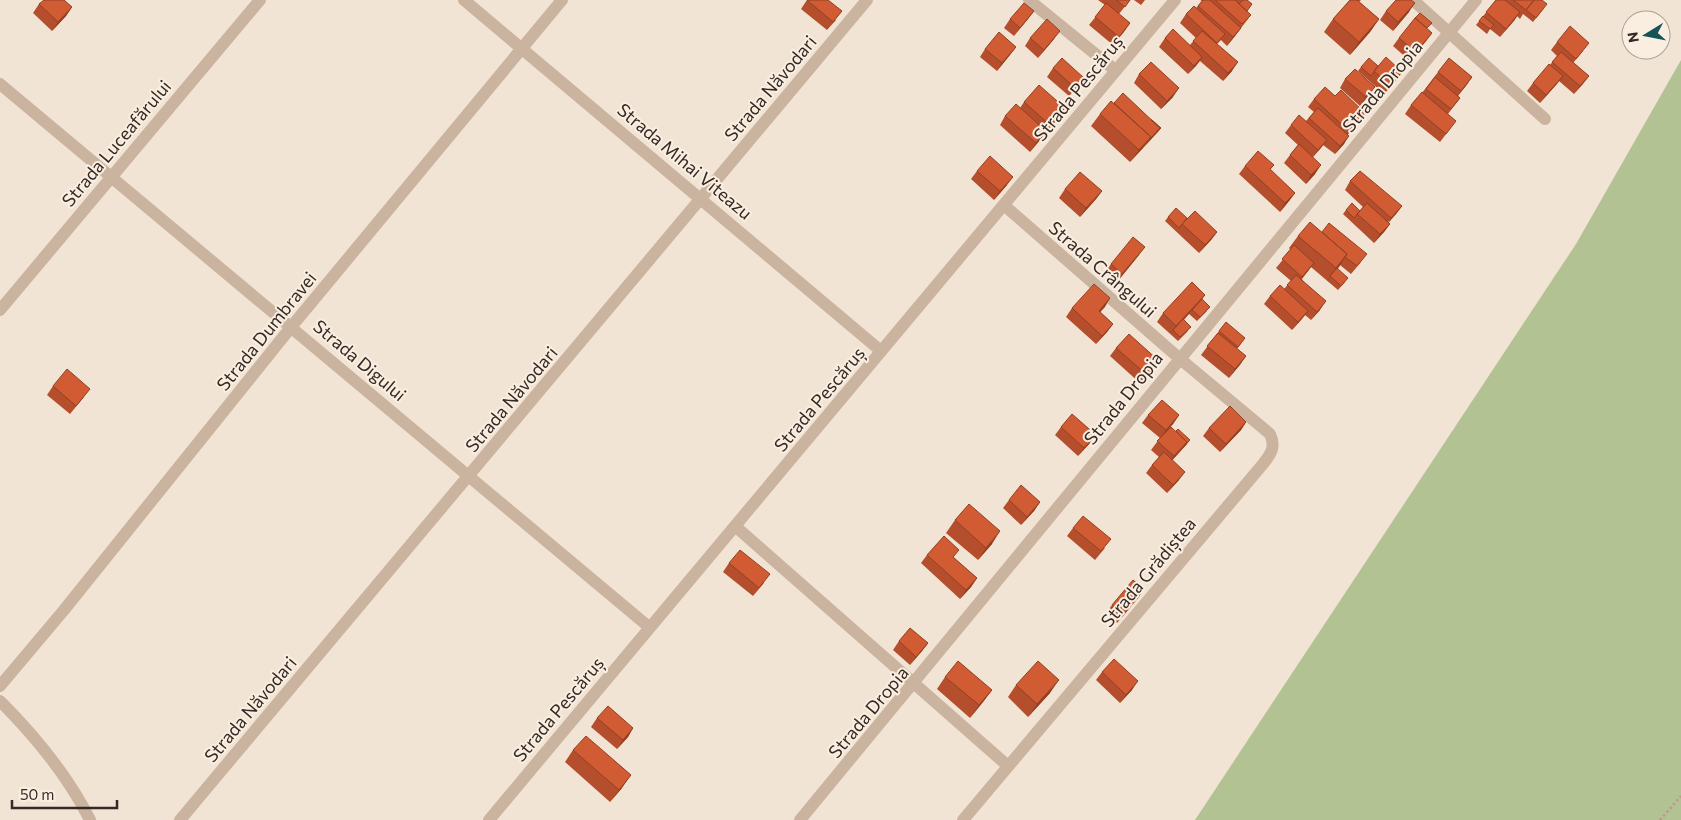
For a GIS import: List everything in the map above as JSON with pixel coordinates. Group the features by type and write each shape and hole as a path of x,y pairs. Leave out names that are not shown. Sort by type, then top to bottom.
{"street":[{"name":"Strada Luceafărului","path":"0,310 111,175 260,0"},
{"name":"Strada Mihai Viteazu","path":"464,0 882,351"},
{"name":"Strada Dumbravei","path":"0,686 64,610 292,326 562,0"},
{"name":"Strada Năvodari","path":"180,820 470,477 867,0"},
{"path":"1029,0 1115,70"},
{"name":"Strada Pescăruș","path":"489,820 649,627 1005,206 1174,0"},
{"path":"1413,0 1545,119"},
{"name":"Strada Dropia","path":"800,820 1476,0"},
{"name":"Strada Digului","path":"0,84 292,326 649,627"},
{"name":"Strada Crângului","path":"1005,206 1179,358"},
{"name":"Strada Grădiștea","path":"963,820 1271,454 1274,442 1270,434 1179,358"},
{"path":"735,526 1008,766"},
{"path":"0,701 35,739 74,791 90,820"}],"path":[{"path":"1660,820 1681,796"}],"green space":[{"path":"1681,60 1681,820 1195,820 1576,244"}],"building":[{"path":"44,0 64,0 72,7 58,22 39,4"},
{"path":"807,0 828,0 842,11 833,22"},
{"path":"1116,0 1130,0 1125,7"},
{"path":"1203,0 1210,0 1241,28 1233,37 1198,6"},
{"path":"1215,0 1235,0 1251,15 1242,24"},
{"path":"1243,0 1247,0 1252,4 1247,11 1239,4"},
{"path":"1350,0 1357,0 1379,19 1359,42 1333,19"},
{"path":"1396,0 1411,0 1415,3 1398,22 1386,11"},
{"path":"1496,0 1505,0 1520,12 1506,29 1486,12"},
{"path":"1513,0 1534,0 1526,10"},
{"path":"1534,0 1542,0 1547,4 1536,18 1526,10"},
{"path":"1024,3 1034,11 1020,28 1010,19"},
{"path":"1106,3 1130,23 1119,37 1095,17"},
{"path":"1194,6 1225,34 1217,43 1186,14"},
{"path":"1420,13 1432,23 1427,28 1415,18"},
{"path":"1483,16 1494,25 1490,29 1479,21"},
{"path":"1415,18 1432,33 1416,52 1399,38"},
{"path":"1047,19 1060,31 1044,50 1030,38"},
{"path":"1570,26 1589,43 1576,59 1557,42"},
{"path":"1173,29 1202,57 1194,66 1165,38"},
{"path":"1202,31 1238,62 1228,73 1193,41"},
{"path":"999,32 1016,47 1002,63 985,49"},
{"path":"1561,52 1589,76 1580,86 1552,62"},
{"path":"1386,57 1402,72 1390,86 1374,71"},
{"path":"1062,58 1084,78 1075,88 1053,68"},
{"path":"1369,58 1378,66 1371,76 1361,67"},
{"path":"1449,58 1472,77 1461,91 1438,72"},
{"path":"1151,62 1179,88 1167,101 1139,74"},
{"path":"1549,64 1563,76 1546,95 1533,83"},
{"path":"1355,69 1375,87 1366,97 1345,79"},
{"path":"1435,77 1460,98 1451,109 1426,89"},
{"path":"1039,85 1065,108 1050,125 1024,102"},
{"path":"1325,87 1335,96 1341,90 1365,113 1349,131 1314,99"},
{"path":"1422,92 1456,121 1446,134 1411,105"},
{"path":"1123,93 1160,128 1150,139 1151,137 1114,103"},
{"path":"1111,101 1151,137 1139,150 1100,114"},
{"path":"1016,104 1046,131 1036,143 1005,116"},
{"path":"1318,108 1349,136 1340,146 1309,118"},
{"path":"1299,115 1327,140 1318,150 1291,125"},
{"path":"1299,144 1321,165 1311,175 1290,155"},
{"path":"1258,151 1274,165 1270,169 1295,193 1285,203 1245,166"},
{"path":"990,156 1013,177 1000,191 977,171"},
{"path":"1360,171 1402,206 1391,218 1350,181"},
{"path":"1080,172 1102,191 1086,208 1065,189"},
{"path":"1352,203 1360,211 1354,218 1346,210"},
{"path":"1367,203 1390,224 1380,234 1357,214"},
{"path":"1176,208 1187,218 1179,228 1168,217"},
{"path":"1195,211 1217,232 1205,245 1182,224"},
{"path":"1310,222 1347,254 1336,268 1298,236"},
{"path":"1329,223 1367,254 1357,266 1345,257 1347,254 1322,232"},
{"path":"1133,237 1145,247 1122,274 1111,264"},
{"path":"1294,245 1314,263 1302,277 1282,259"},
{"path":"1337,268 1348,278 1341,286 1330,276"},
{"path":"1296,275 1326,301 1317,312 1287,285"},
{"path":"1192,282 1205,295 1176,326 1163,313"},
{"path":"1094,284 1110,298 1099,311 1113,324 1102,336 1072,308"},
{"path":"1280,285 1308,311 1298,322 1270,296"},
{"path":"1202,299 1210,307 1200,317 1192,310"},
{"path":"1183,319 1191,327 1180,337 1173,330"},
{"path":"1226,322 1245,338 1238,347 1219,331"},
{"path":"1218,333 1246,356 1235,369 1207,346"},
{"path":"1129,334 1159,361 1147,375 1116,348"},
{"path":"67,369 90,389 76,406 53,386"},
{"path":"1162,400 1179,415 1166,430 1148,415"},
{"path":"1230,406 1246,422 1226,444 1209,428"},
{"path":"1072,414 1096,435 1084,448 1061,427"},
{"path":"1171,427 1187,442 1174,456 1157,441"},
{"path":"1178,429 1190,440 1184,446 1187,442 1176,431"},
{"path":"1164,452 1185,472 1173,485 1152,465"},
{"path":"1021,485 1040,502 1027,517 1009,500"},
{"path":"969,504 1000,531 986,548 955,520"},
{"path":"1083,516 1111,539 1101,551 1073,528"},
{"path":"944,536 959,550 953,557 977,578 966,590 927,555"},
{"path":"740,550 770,574 759,588 729,563"},
{"path":"1133,580 1144,589 1123,615 1112,605"},
{"path":"910,628 928,643 916,657 899,641"},
{"path":"1114,659 1138,681 1126,695 1102,672"},
{"path":"958,661 992,690 979,705 945,677"},
{"path":"1038,661 1059,680 1037,704 1016,685"},
{"path":"608,706 633,728 623,740 597,718"},
{"path":"586,736 631,775 619,790 573,750"}]}
